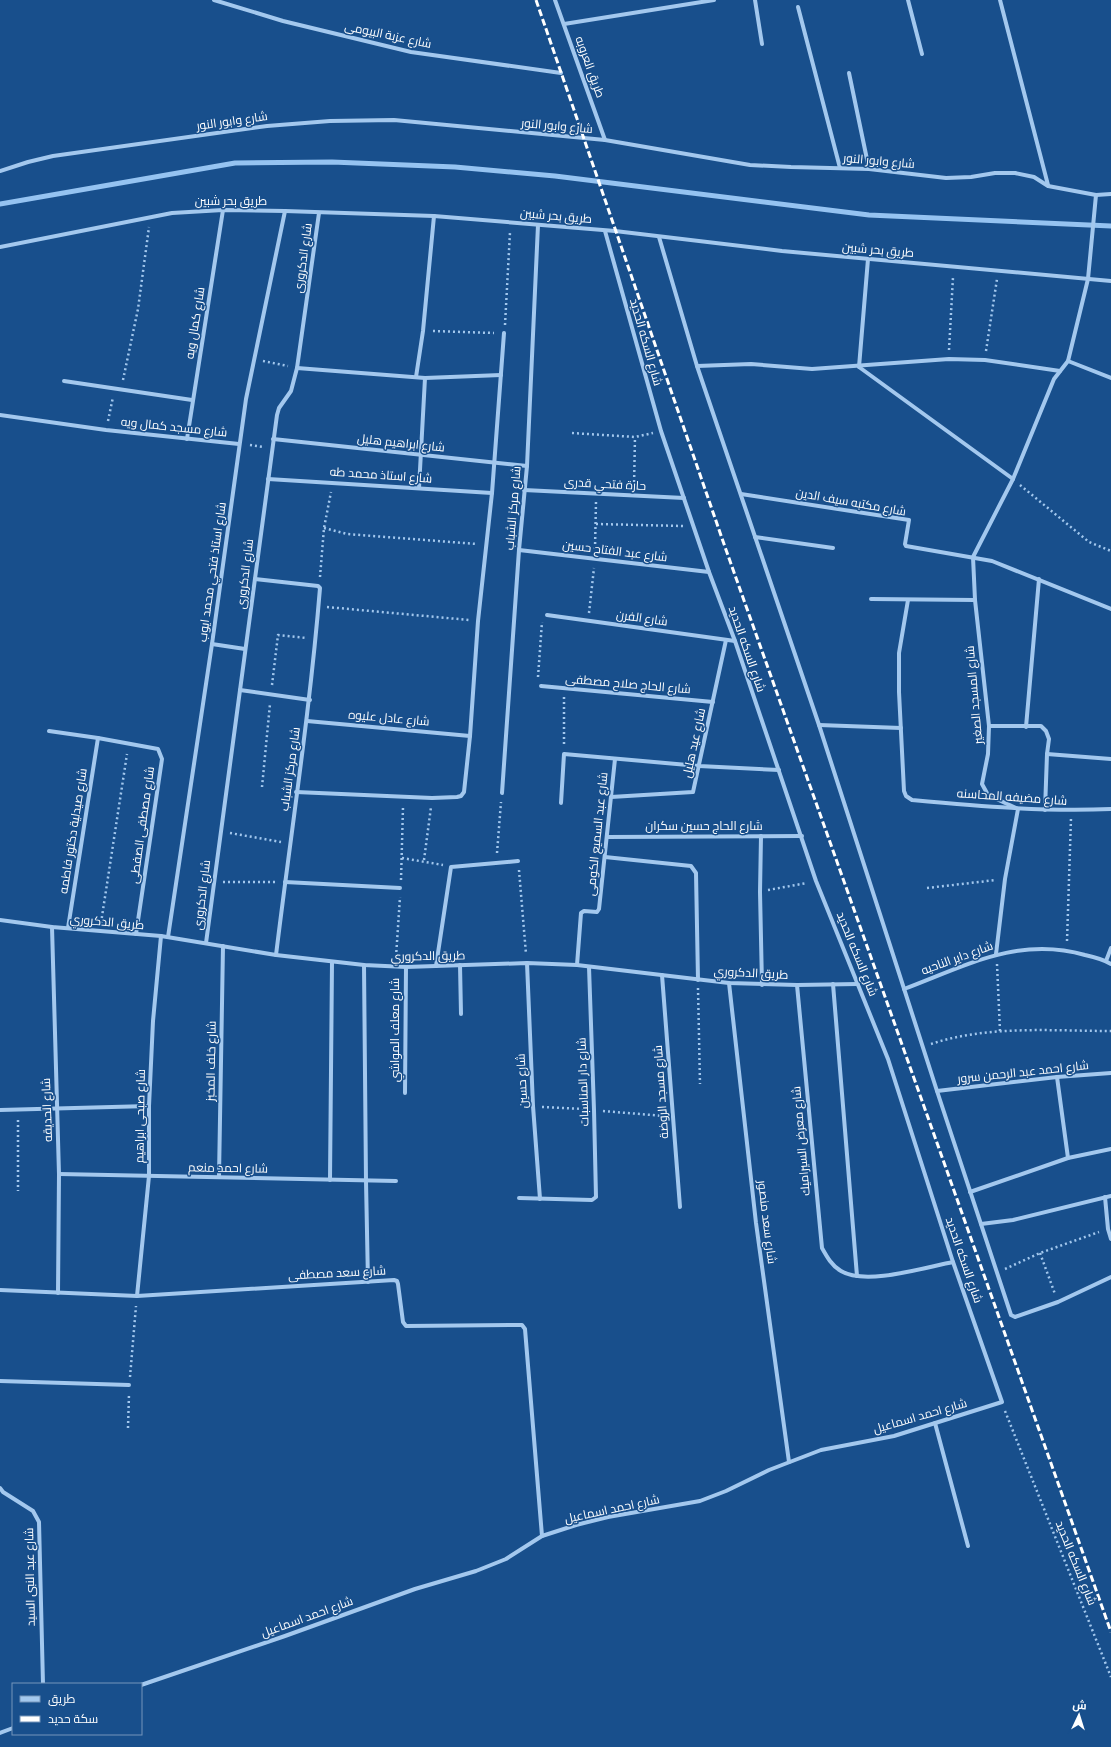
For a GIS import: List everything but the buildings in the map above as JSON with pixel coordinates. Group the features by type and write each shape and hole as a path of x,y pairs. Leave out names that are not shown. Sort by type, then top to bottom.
{"street":[{"name":"شارع عزبة البيومى","path":"214,0 290,23 411,52 561,73"},
{"name":"طريق العروبه","path":"555,0 605,140"},
{"path":"564,24 714,0"},
{"path":"754,0 762,44"},
{"path":"908,0 922,54"},
{"path":"1000,0 1048,186"},
{"path":"798,7 840,168"},
{"path":"849,73 870,169"},
{"name":"شارع وابور النور","path":"0,172 28,162 53,156 267,126 330,121 394,120 605,140 750,165 870,169 946,178 970,177 995,173 1015,173 1034,177 1048,186 1096,195 1111,194"},
{"path":"973,557 1013,479 1054,379 1068,361 1088,279 1096,195"},
{"name":"طريق بحر شبين","path":"0,247 192,210 285,211 434,216 605,231 868,259 1111,281"},
{"name":"شارع كمال ويه","path":"187,439 223,210"},
{"name":"شارع استاذ فتحي محمد ايوب","path":"168,937 212,644 239,444 253,359 285,211"},
{"name":"شارع الدكرورى","path":"206,943 277,411 291,391 297,368 319,213"},
{"path":"416,377 423,331 434,216"},
{"name":"شارع مركز الشباب","path":"502,794 519,550 527,466 538,225"},
{"name":"شارع السكه الحديد","path":"605,231 661,431 802,836 816,881 888,1059 953,1262 1002,1402"},
{"path":"659,237 697,366 818,725 1011,1315 1015,1317 1058,1302 1111,1277"},
{"path":"859,367 868,259"},
{"path":"296,792 457,798 464,792 470,736 478,621 492,493 504,334"},
{"path":"697,366 751,364 812,369 859,367 949,359 985,360 1060,371"},
{"path":"1068,361 1111,378"},
{"path":"859,367 1013,479"},
{"path":"297,368 425,378 501,375"},
{"path":"419,488 425,378"},
{"path":"64,381 192,400"},
{"name":"شارع مسجد كمال ويه","path":"0,415 106,430 239,444"},
{"name":"شارع ابراهيم هليل","path":"273,439 527,466"},
{"name":"شارع استاذ محمد طه","path":"268,479 492,493"},
{"name":"حارة فتحي قدرى","path":"524,490 684,498"},
{"name":"شارع مكتبه سيف الدين","path":"741,494 909,520 906,545 992,561 1111,609"},
{"path":"755,537 833,548"},
{"name":"شارع عبد الفتاح حسين","path":"519,550 709,572"},
{"name":"شارع المسجد الصغير","path":"973,557 974,600 989,726 988,754 982,777 984,790 988,795 1018,809"},
{"path":"255,578 320,587"},
{"path":"1026,727 1039,580"},
{"name":"شارع مركز الشباب","path":"276,954 289,844 310,700 320,587"},
{"path":"871,599 974,600"},
{"path":"818,725 901,728 899,653 908,600"},
{"name":"شارع الفرن","path":"547,615 735,642"},
{"name":"شارع عيد هليل","path":"611,796 692,793 694,791 726,640"},
{"path":"212,644 246,649"},
{"name":"شارع الحاج صلاح مصطفى","path":"541,686 712,702"},
{"path":"240,690 310,700"},
{"name":"شارع عادل عليوه","path":"307,721 470,736"},
{"path":"989,726 1041,726 1046,731 1049,739 1045,810"},
{"name":"شارع مضيفه المحاسنه","path":"901,728 904,791 906,796 912,800 1018,809 1071,811 1111,809"},
{"path":"50,731 128,743"},
{"name":"شارع صيدلية دكتور فاطمه","path":"68,928 98,738"},
{"name":"شارع مصطفى الصفطى","path":"128,743 158,749 162,759 136,934"},
{"path":"562,804 564,754 615,760 779,770"},
{"path":"1047,754 1111,759"},
{"name":"شارع عبد السميع الكومى","path":"577,965 581,914 583,912 596,912 599,910 615,760"},
{"path":"996,954 1005,879 1018,809"},
{"path":"761,836 760,892 762,985"},
{"name":"شارع الحاج حسين سكران","path":"607,837 802,836"},
{"path":"605,858 691,866 694,869 696,873 698,980"},
{"path":"436,966 451,867 518,861"},
{"path":"285,882 400,888"},
{"name":"طريق الدكروري","path":"0,920 52,927 161,936 364,966 406,967 526,963 577,965 729,983 762,985 858,984"},
{"name":"شارع الحديقه","path":"52,927 58,1108 58,1293"},
{"name":"شارع صبحى ابراهيم","path":"137,1296 149,1176 149,1106 153,1021 161,936"},
{"name":"شارع خلف المخبز","path":"219,1177 223,946"},
{"name":"شارع داير الناحيه","path":"904,989 996,954 1029,948 1066,950 1106,961 1111,964"},
{"path":"1106,961 1111,948"},
{"path":"330,1180 332,962"},
{"name":"شارع حسين","path":"526,963 533,1106 540,1199"},
{"path":"460,965 461,1014"},
{"path":"364,966 368,1282"},
{"name":"شارع معلف المواشي","path":"405,1093 406,967"},
{"name":"شارع دار المناسبات","path":"540,1199 592,1200 596,1197 589,967"},
{"name":"شارع مسجد الروضة","path":"662,975 680,1207"},
{"name":"شارع سعد منصور","path":"729,983 756,1222 789,1462"},
{"path":"833,984 857,1276 881,1276 953,1262"},
{"name":"شارع معرض السيراميك","path":"797,985 822,1248 830,1262 842,1272 857,1276"},
{"name":"شارع احمد عبد الرحمن سرور","path":"937,1091 1057,1077 1111,1073"},
{"path":"1057,1077 1068,1158"},
{"path":"0,1110 149,1106"},
{"path":"970,1192 1068,1158 1111,1149"},
{"name":"شارع احمد منعم","path":"59,1174 396,1181"},
{"path":"981,1224 1013,1220 1111,1196"},
{"path":"1105,1197 1108,1229 1111,1239"},
{"path":"519,1198 540,1199"},
{"name":"شارع سعد مصطفى","path":"0,1290 137,1296 397,1281 404,1323 406,1326 524,1326 542,1536"},
{"path":"0,1381 129,1385"},
{"name":"شارع احمد اسماعيل","path":"142,1685 285,1636 415,1589 506,1559 542,1536 608,1517 700,1501 726,1491 789,1462 821,1450 894,1436 1002,1402"},
{"path":"936,1423 968,1546"},
{"name":"شارع عبد النبى السيد","path":"0,1488 3,1492 33,1511 39,1522 43,1683"},
{"path":"0,1734 12,1728"}],"path":[{"path":"122,389 138,309 150,217"},
{"path":"423,331 504,334 510,223"},
{"path":"949,359 954,266"},
{"path":"985,360 998,271"},
{"path":"253,359 297,368"},
{"path":"106,430 115,388"},
{"path":"572,433 635,437 661,431"},
{"path":"634,496 635,437"},
{"path":"239,444 272,448"},
{"path":"1013,479 1089,542 1111,551"},
{"path":"320,587 324,528 334,482"},
{"path":"588,621 595,559 596,494"},
{"path":"596,524 694,526"},
{"path":"324,528 347,534 487,545"},
{"path":"318,606 478,621"},
{"path":"541,686 538,680 543,619 547,615"},
{"path":"564,688 564,754"},
{"path":"100,931 128,743"},
{"path":"496,864 502,794"},
{"path":"395,967 402,858 403,796"},
{"path":"424,860 432,798"},
{"path":"1066,950 1071,811"},
{"path":"221,832 289,844"},
{"path":"402,858 424,860 451,867"},
{"path":"518,861 526,963"},
{"path":"927,888 1005,879"},
{"path":"760,892 816,881"},
{"path":"213,882 285,882"},
{"path":"996,954 1000,1031"},
{"path":"698,980 700,1084"},
{"path":"922,1046 945,1039 1000,1031 1111,1031"},
{"path":"533,1106 673,1117"},
{"path":"18,1109 18,1191"},
{"path":"997,1272 1040,1253 1108,1229"},
{"path":"1040,1253 1058,1302"},
{"path":"128,1428 129,1385 137,1296"},
{"name":"شارع السكه الحديد","path":"1002,1402 1111,1677"}],"waterway":[{"path":"0,204 235,163 332,162 455,167 555,176 869,215 1111,226"}],"railway":[{"path":"536,0 725,547 1111,1632"}]}
